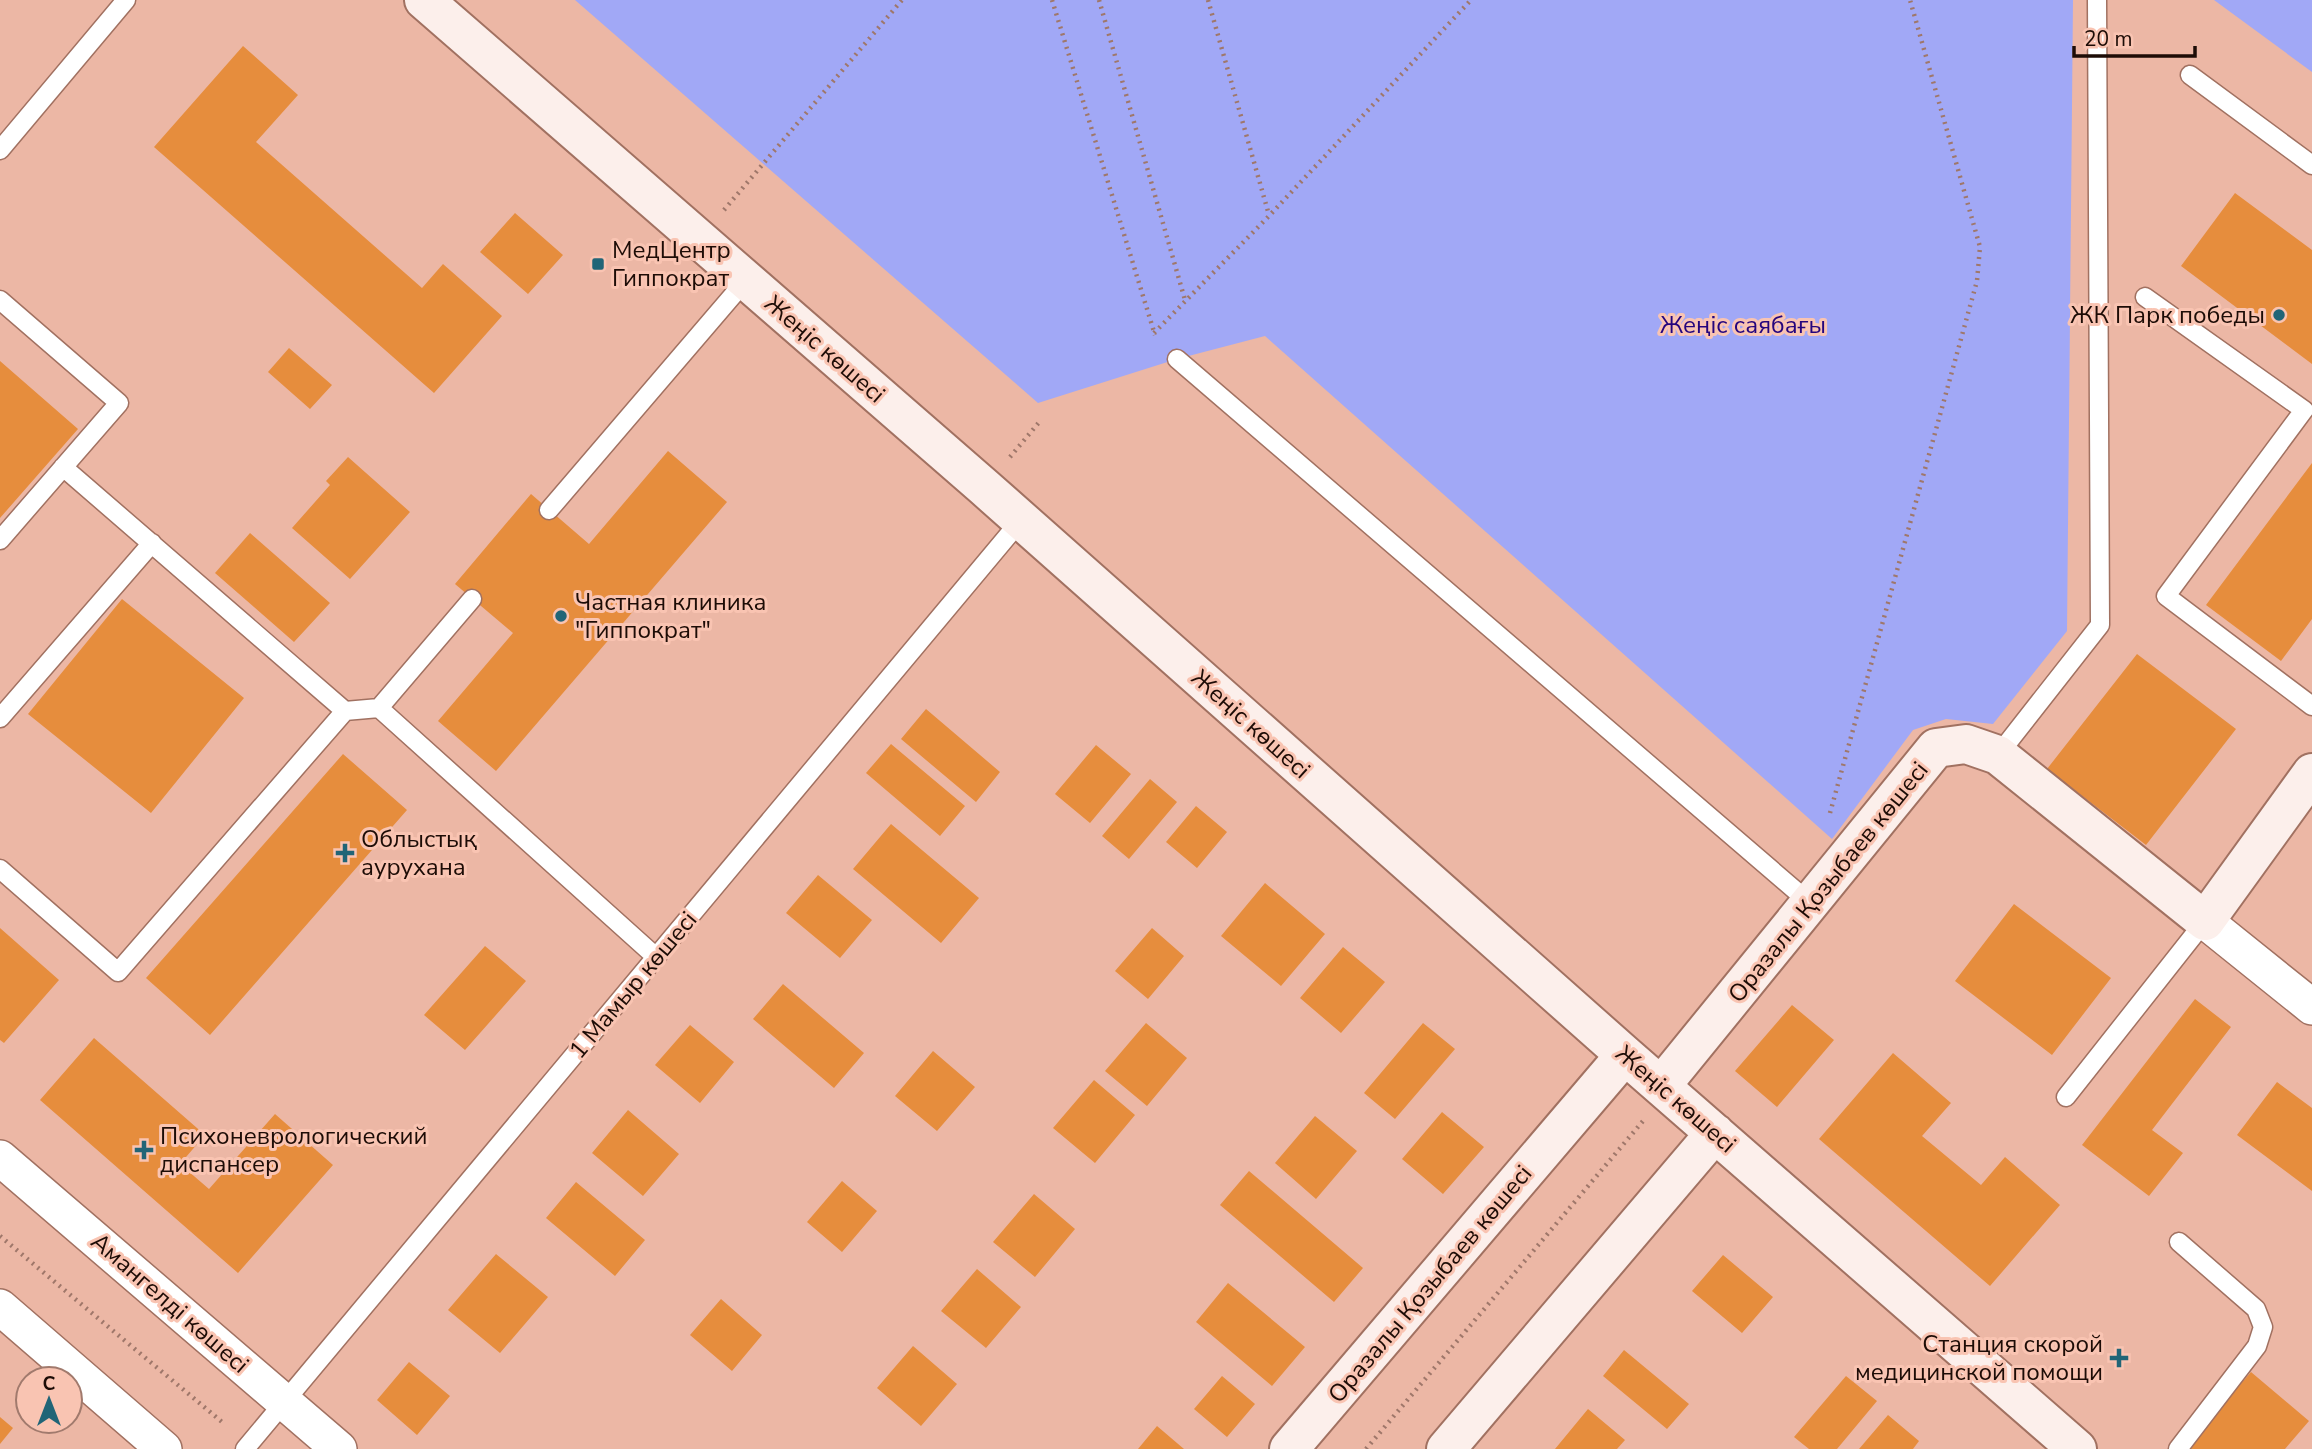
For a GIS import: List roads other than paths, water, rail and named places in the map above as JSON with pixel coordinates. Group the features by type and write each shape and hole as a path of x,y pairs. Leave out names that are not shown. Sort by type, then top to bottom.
{"street":[{"name":"Жеңіс көшесі","path":"424,0 1021,520 1625,1055 2077,1449"},
{"name":"Оразалы Қозыбаев көшесі","path":"1664,1089 1936,748 1966,744 1998,755 2205,921"},
{"path":"2312,773 2205,921 2312,1007"},
{"name":"Оразалы Қозыбаев көшесі","path":"1289,1449 1625,1055"},
{"path":"1446,1449 1715,1133"},
{"name":"Амангелді көшесі","path":"0,1158 339,1449"},
{"path":"0,1307 164,1449"}],"lane":[{"path":"0,150 126,0"},
{"path":"1998,755 2100,625 2097,0"},
{"path":"2190,75 2312,165"},
{"path":"549,510 746,280"},
{"path":"2145,297 2304,410 2166,596 2312,706"},
{"path":"0,300 119,403 0,540"},
{"path":"1177,359 1810,903"},
{"path":"63,467 345,710 379,709 656,957"},
{"name":"1 Мамыр көшесі","path":"245,1449 1021,520"},
{"path":"0,718 152,543"},
{"path":"379,709 472,599"},
{"path":"0,869 118,972 345,710"},
{"path":"2066,1097 2205,921"},
{"path":"2178,1449 2257,1346 2263,1327 2256,1309 2179,1242"}],"place":[{"name":"МедЦентр Гиппократ","path":"598,264"},
{"name":"ЖК Парк победы","path":"2279,315"},
{"name":"Частная клиника \"Гиппократ\"","path":"561,616"},
{"name":"Облыстық аурухана","path":"345,853"},
{"name":"Психоневрологический диспансер","path":"144,1150"},
{"name":"Станция скорой медицинской помощи","path":"2119,1358"}],"park label":[{"name":"Жеңіс саябағы","path":"1743,325"}]}
